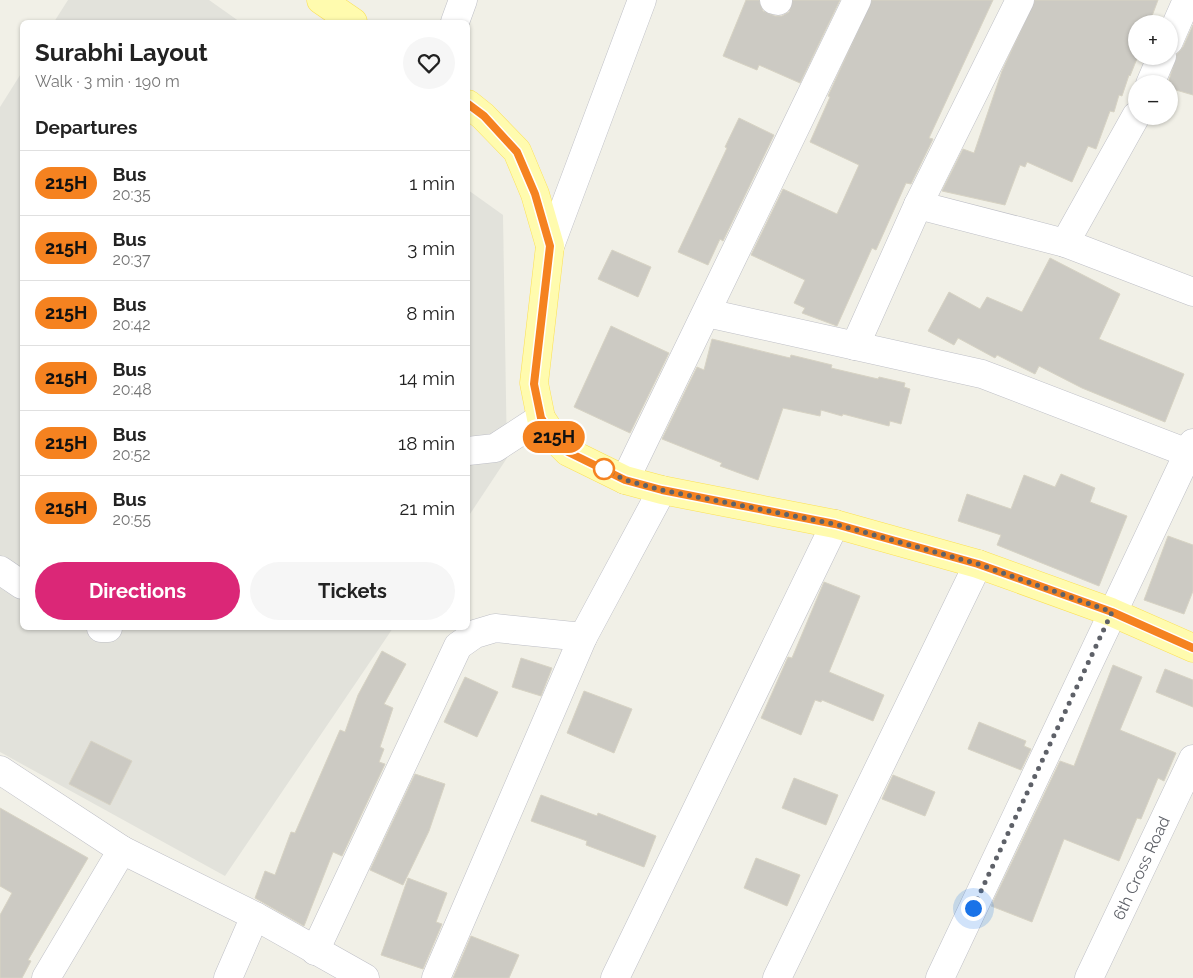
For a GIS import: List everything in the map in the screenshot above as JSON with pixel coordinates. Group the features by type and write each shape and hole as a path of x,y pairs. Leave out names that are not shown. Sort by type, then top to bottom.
{"main road":[{"path":"321,0 350,20"},
{"path":"470,106 484,116 517,152 535,194 550,246 534,384 541,418 555,439 568,452 625,480 662,490 835,524 978,564 1112,612 1193,648"}],"street":[{"path":"456,20 463,0"},
{"path":"550,246 642,0"},
{"path":"625,480 857,0"},
{"path":"855,346 918,205 1020,0"},
{"path":"1178,20 1187,0"},
{"path":"1065,244 1131,125"},
{"path":"918,205 1065,244 1193,292"},
{"path":"706,313 982,374 1192,450 1112,612 940,978"},
{"path":"470,451 495,448 541,418"},
{"path":"436,978 583,638 662,490"},
{"path":"616,978 835,524"},
{"path":"777,978 978,564"},
{"path":"0,570 20,584"},
{"path":"315,951 458,646 475,634 495,628 583,638"},
{"name":"6th Cross Road","path":"1089,978 1193,758"},
{"path":"0,770 122,850 255,916 365,978"},
{"path":"46,978 122,850"},
{"path":"228,978 255,916"}],"shaded area":[{"path":"68,0 209,0 237,20 55,20"},
{"path":"20,75 20,630 392,630 225,876 0,752 0,107"},
{"path":"470,191 503,215 507,458 470,514"}],"building":[{"path":"746,0 759,0 763,11 775,16 782,16 789,12 793,0 840,0 800,83 759,65 757,70 723,56"},
{"path":"872,0 993,0 929,138 933,139 911,184 906,183 876,250 872,248 837,326 802,313 805,308 794,303 805,280 751,255 783,189 837,214 859,165 810,142 830,97 828,96"},
{"path":"1035,0 1158,0 1152,15 1128,15 1128,65 1134,65 1130,75 1128,75 1122,96 1119,95 1114,112 1110,111 1096,149 1088,146 1072,182 1027,162 1025,167 1020,165 1005,205 942,191 963,149 974,153 1002,71"},
{"path":"1193,25 1193,95 1178,91 1178,75 1171,75 1174,65 1178,65 1178,53 1183,47"},
{"path":"739,118 774,135 723,241 720,239 708,265 678,252 727,148 725,147"},
{"path":"612,250 651,267 638,297 598,279"},
{"path":"1050,258 1120,294 1099,339 1184,374 1165,422 1082,388 1039,366 1035,374 997,355 995,358 958,338 954,345 928,331 949,292 980,309 987,297 1022,312"},
{"path":"611,326 669,353 630,433 574,407"},
{"path":"712,339 790,358 791,355 832,365 831,368 878,379 879,377 905,383 904,387 910,389 901,424 890,421 889,426 821,410 820,416 783,408 758,480 720,466 722,463 662,439 697,367 704,370"},
{"path":"1061,474 1095,488 1090,502 1127,516 1099,586 997,545 1001,535 958,521 967,494 1011,509 1024,475 1055,487"},
{"path":"1168,536 1193,545 1193,591 1184,614 1144,600"},
{"path":"824,582 860,596 829,672 884,695 873,721 822,700 821,702 815,700 801,735 761,718 788,657 792,658"},
{"path":"382,651 406,664 384,704 393,708 380,747 384,749 379,762 385,764 342,856 333,852 304,926 255,898 265,871 275,875 291,832 295,833 340,730 345,732 358,695"},
{"path":"521,658 552,668 541,696 512,687"},
{"path":"1113,665 1142,677 1120,730 1176,753 1164,781 1158,778 1141,819 1137,818 1119,861 1064,839 1032,922 991,906 1060,761 1074,766"},
{"path":"1165,669 1193,680 1193,707 1156,692"},
{"path":"465,677 498,692 477,737 444,722"},
{"path":"584,691 632,709 614,753 567,733"},
{"path":"979,722 1026,741 1024,746 1031,749 1021,770 968,749"},
{"path":"91,741 132,761 110,805 69,784"},
{"path":"415,774 445,784 429,831 403,885 370,870"},
{"path":"893,775 935,792 925,816 882,799"},
{"path":"794,778 838,795 826,825 782,808"},
{"path":"541,795 597,816 598,813 656,836 644,867 586,845 587,841 531,821"},
{"path":"0,808 88,858 28,960 31,961 22,978 0,978 0,915 12,893 0,886"},
{"path":"756,858 800,875 787,906 744,888"},
{"path":"408,878 447,893 436,922 442,924 423,969 381,955"},
{"path":"471,936 519,955 509,978 453,978"}],"bus line":[{"name":"215H","path":"470,106 484,116 517,152 535,194 550,246 536,350 534,384 541,418 555,439 568,452 625,480 662,490 835,524 978,564 1112,612 1193,648"}],"route":[{"path":"604,469 625,480 662,490 835,524 978,564 1112,612 973,908"}]}
